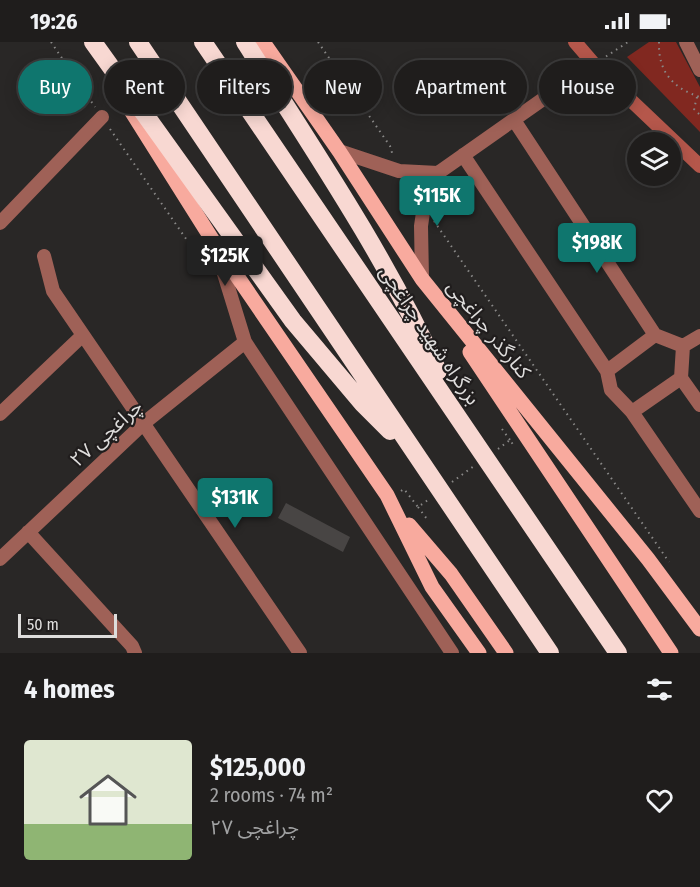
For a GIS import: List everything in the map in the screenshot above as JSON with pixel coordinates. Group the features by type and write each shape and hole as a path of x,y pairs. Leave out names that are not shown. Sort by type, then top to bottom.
{"highway":[{"path":"93,42 293,321 363,404 424,466"},
{"path":"138,42 550,653"},
{"name":"بزرگراه شهید چراغچی","path":"203,42 618,653"},
{"path":"245,42 363,228 418,327 458,416"}],"main road":[{"path":"93,42 123,98 215,244 395,502 451,574 506,653"},
{"name":"کنارگذر چراغچی","path":"263,42 339,151 422,279 648,559 700,629"},
{"path":"422,279 671,653"},
{"path":"395,502 432,587 479,653"}],"street":[{"path":"686,42 700,70"},
{"path":"422,279 421,226 424,206 438,173 539,102"},
{"path":"0,223 102,117"},
{"path":"514,120 655,335 683,346"},
{"path":"339,151 399,171 438,173"},
{"path":"463,155 607,371 611,390 632,412 700,511"},
{"path":"215,244 245,342 452,653"},
{"path":"44,256 53,291 300,653"},
{"path":"0,414 83,335"},
{"path":"607,371 655,335"},
{"path":"683,346 700,336"},
{"name":"چراغچی ۲۷","path":"0,559 144,423 245,342"},
{"path":"683,346 681,378 700,405"},
{"path":"632,412 681,378"},
{"path":"28,532 132,646 135,653"}],"path":[{"path":"51,42 208,272"},
{"path":"318,42 390,146 399,171 673,567"},
{"path":"600,60 628,42"},
{"path":"659,42 659,58 662,67 669,78 699,97 694,109 700,115"},
{"path":"502,429 517,449"},
{"path":"492,454 510,440"},
{"path":"446,487 483,460"},
{"path":"395,502 404,489 427,519"},
{"path":"418,507 428,500"}],"shaded area":[{"path":"649,42 676,42 700,87 700,132 636,66 636,60 630,60 627,57"}],"building":[{"path":"286,503 350,537 343,552 278,518"}],"waterway":[{"path":"575,42 600,71 700,166"}]}
